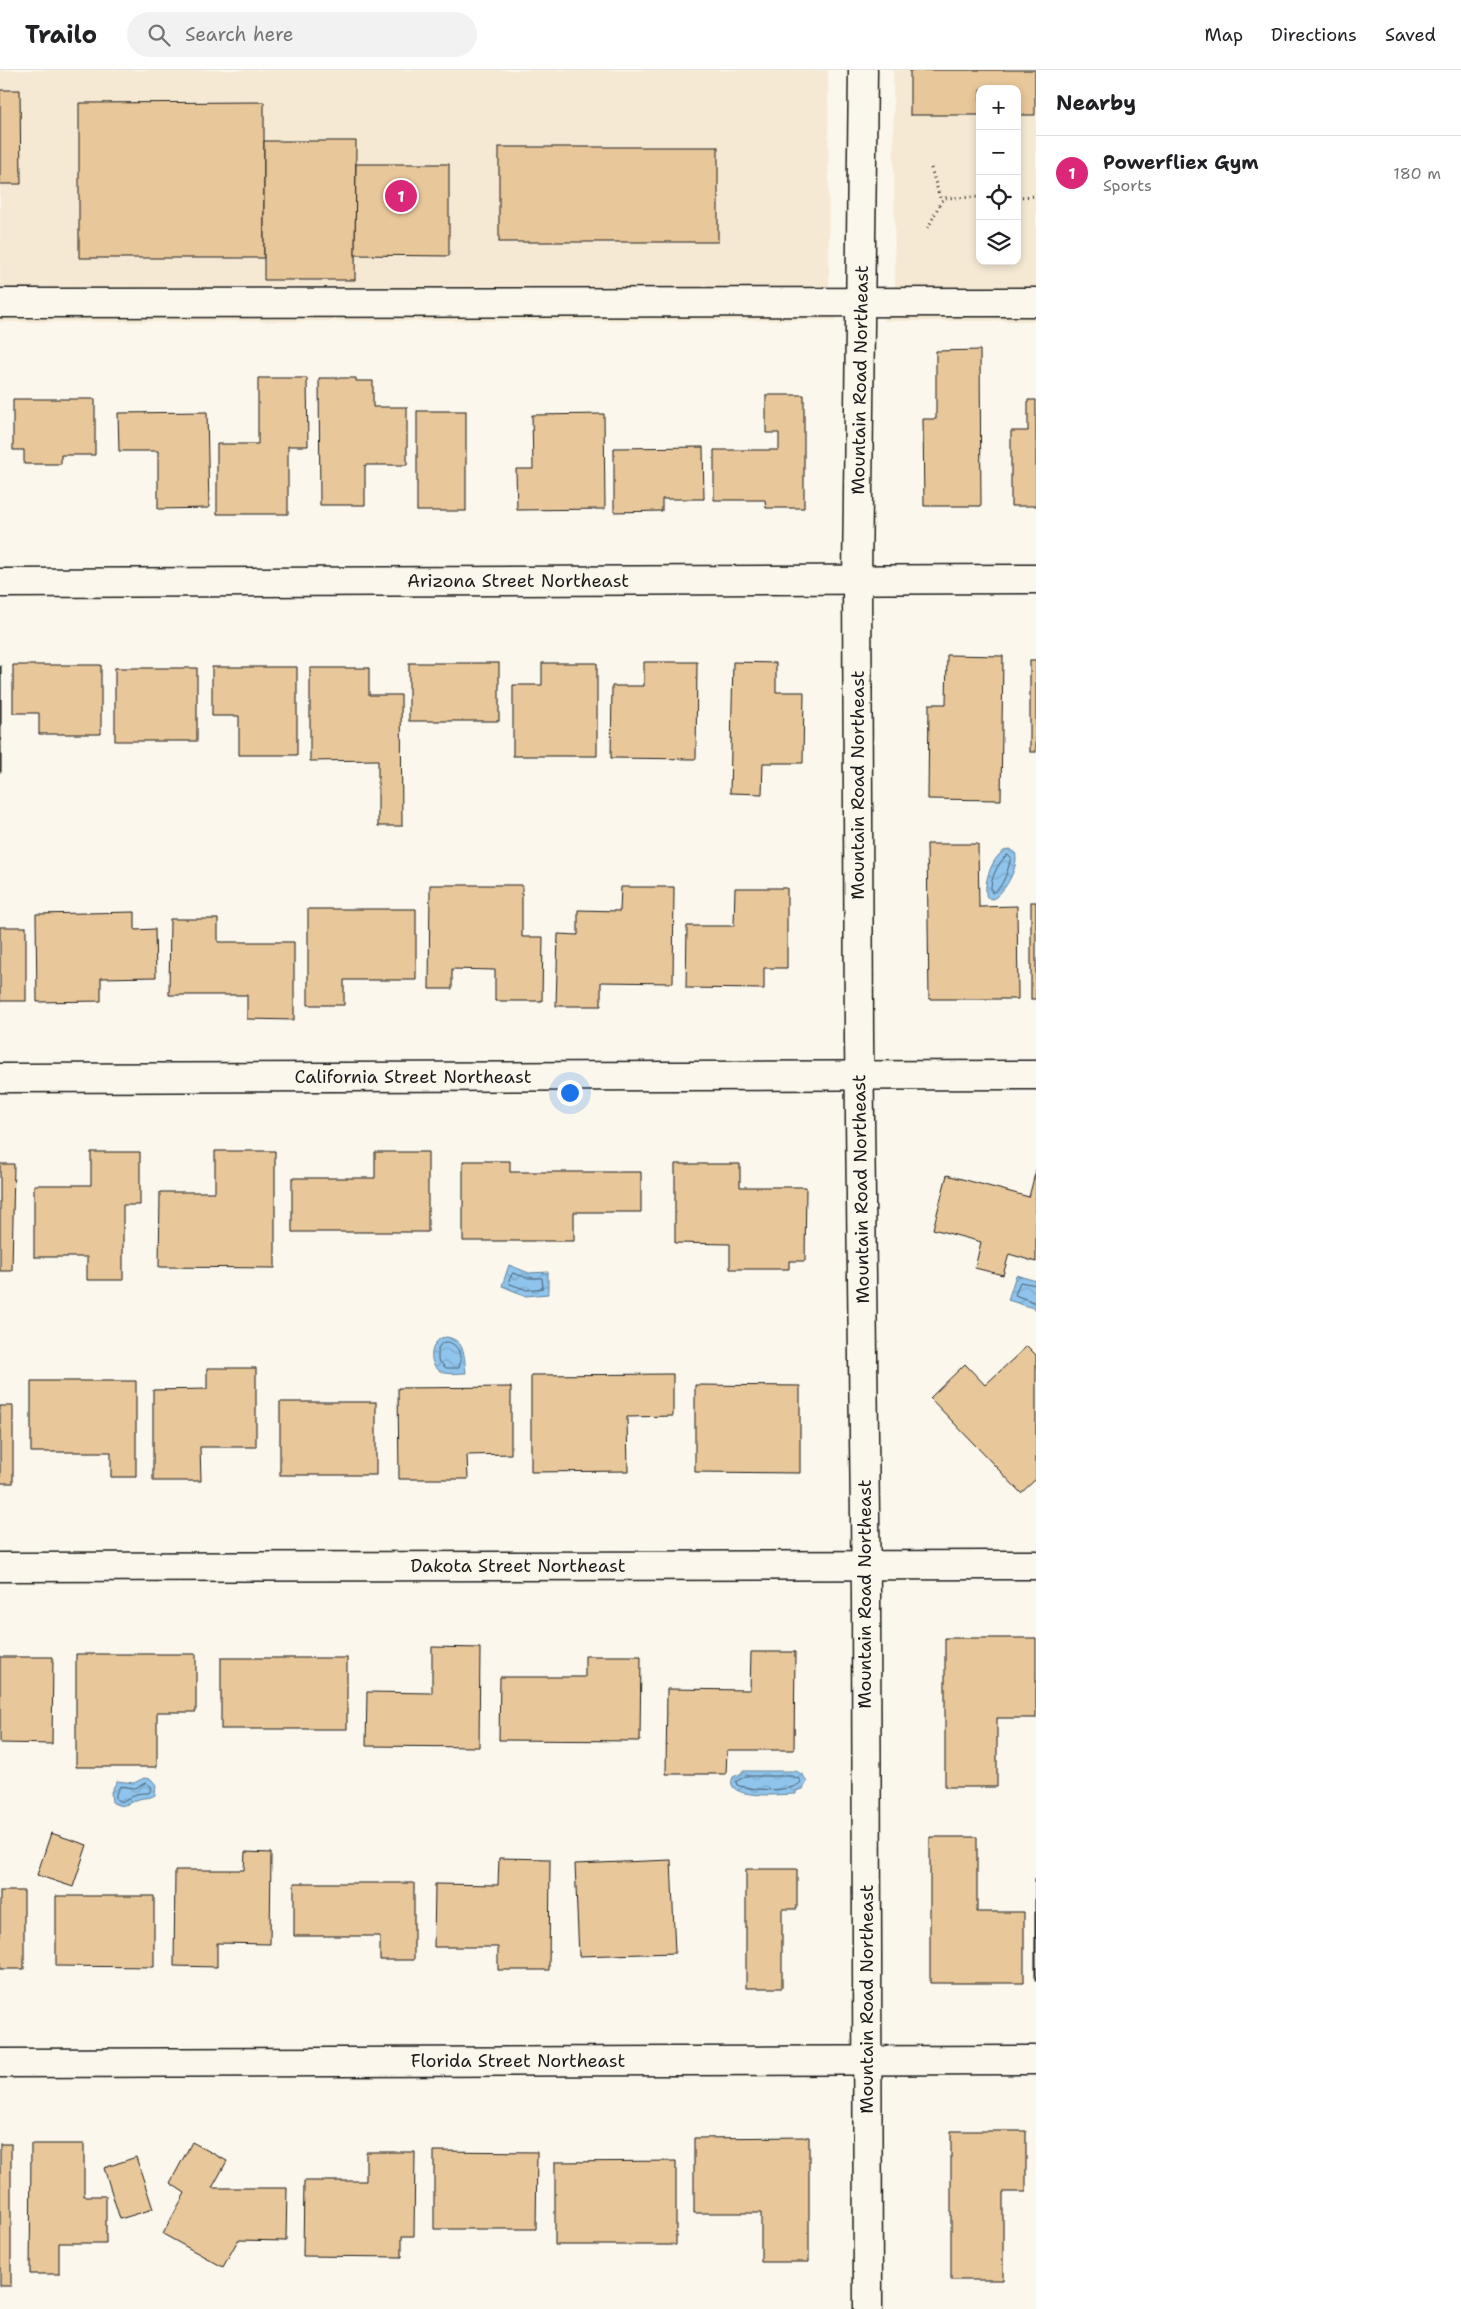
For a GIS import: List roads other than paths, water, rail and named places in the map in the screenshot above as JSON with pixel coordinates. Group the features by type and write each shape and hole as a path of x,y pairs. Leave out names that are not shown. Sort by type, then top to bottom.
{"street":[{"name":"Mountain Road Northeast","path":"863,70 858,579 859,1075 865,1565 868,2309"},
{"path":"0,302 1036,302"},
{"name":"Arizona Street Northeast","path":"0,583 1036,579"},
{"name":"California Street Northeast","path":"0,1078 1036,1074"},
{"name":"Dakota Street Northeast","path":"0,1568 1036,1565"},
{"name":"Florida Street Northeast","path":"0,2063 1036,2060"}],"water":[{"path":"1009,849 1015,852 1016,858 1007,885 998,896 993,899 987,898 986,885 990,869 998,856 1003,851"},
{"path":"509,1265 529,1273 548,1272 548,1294 526,1296 502,1286"},
{"path":"1016,1275 1036,1281 1036,1309 1008,1300"},
{"path":"447,1337 458,1342 461,1346 466,1373 445,1373 434,1365 432,1355 434,1345 441,1338"},
{"path":"742,1771 796,1771 803,1775 807,1782 803,1789 796,1791 796,1794 755,1795 736,1790 732,1785 733,1777 742,1773"},
{"path":"144,1778 151,1779 156,1785 155,1795 126,1805 112,1802 111,1792 117,1781 134,1783"}],"place":[{"name":"Powerfliex Gym","path":"401,196"}]}
